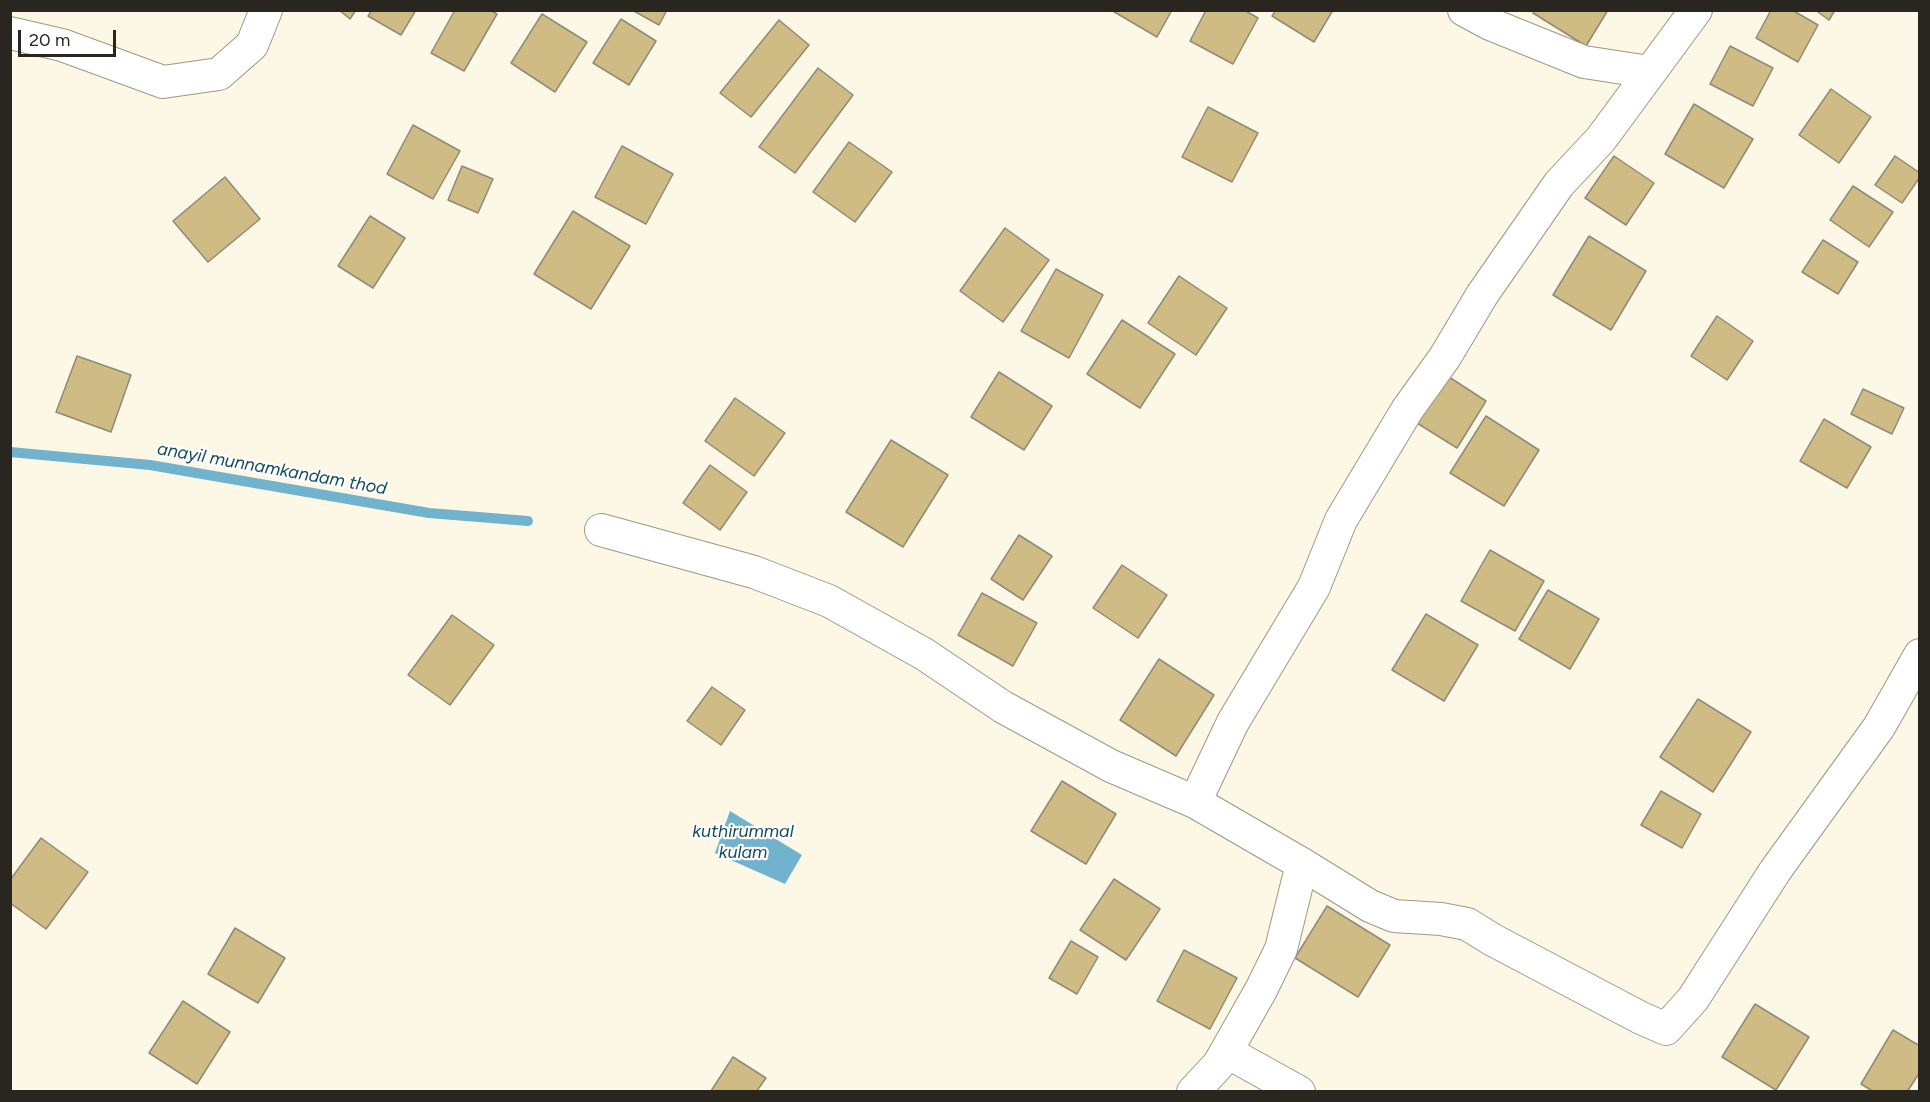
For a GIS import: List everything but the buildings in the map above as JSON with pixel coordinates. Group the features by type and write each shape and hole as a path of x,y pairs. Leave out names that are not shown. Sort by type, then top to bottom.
{"street":[{"path":"10,33 62,45 163,81 219,74 252,45 266,10"},
{"path":"1464,10 1490,24 1584,62 1649,72"},
{"path":"1195,802 1233,722 1314,587 1341,520 1407,410 1445,357 1482,295 1559,184 1601,139 1696,10"},
{"path":"601,530 754,572 829,602 924,654 1013,712 1111,766 1195,802 1370,906 1394,916 1441,919 1467,924 1578,985 1666,1029 1693,999 1774,871 1879,727 1920,655"},
{"path":"1192,1092 1220,1064 1262,990 1281,949 1302,864"},
{"path":"1227,1052 1299,1092"}],"water":[{"name":"kuthirummal kulam","path":"730,811 802,855 785,884 715,853"}],"waterway":[{"name":"anayil munnamkandam thod","path":"10,452 150,465 429,513 528,521"}]}
